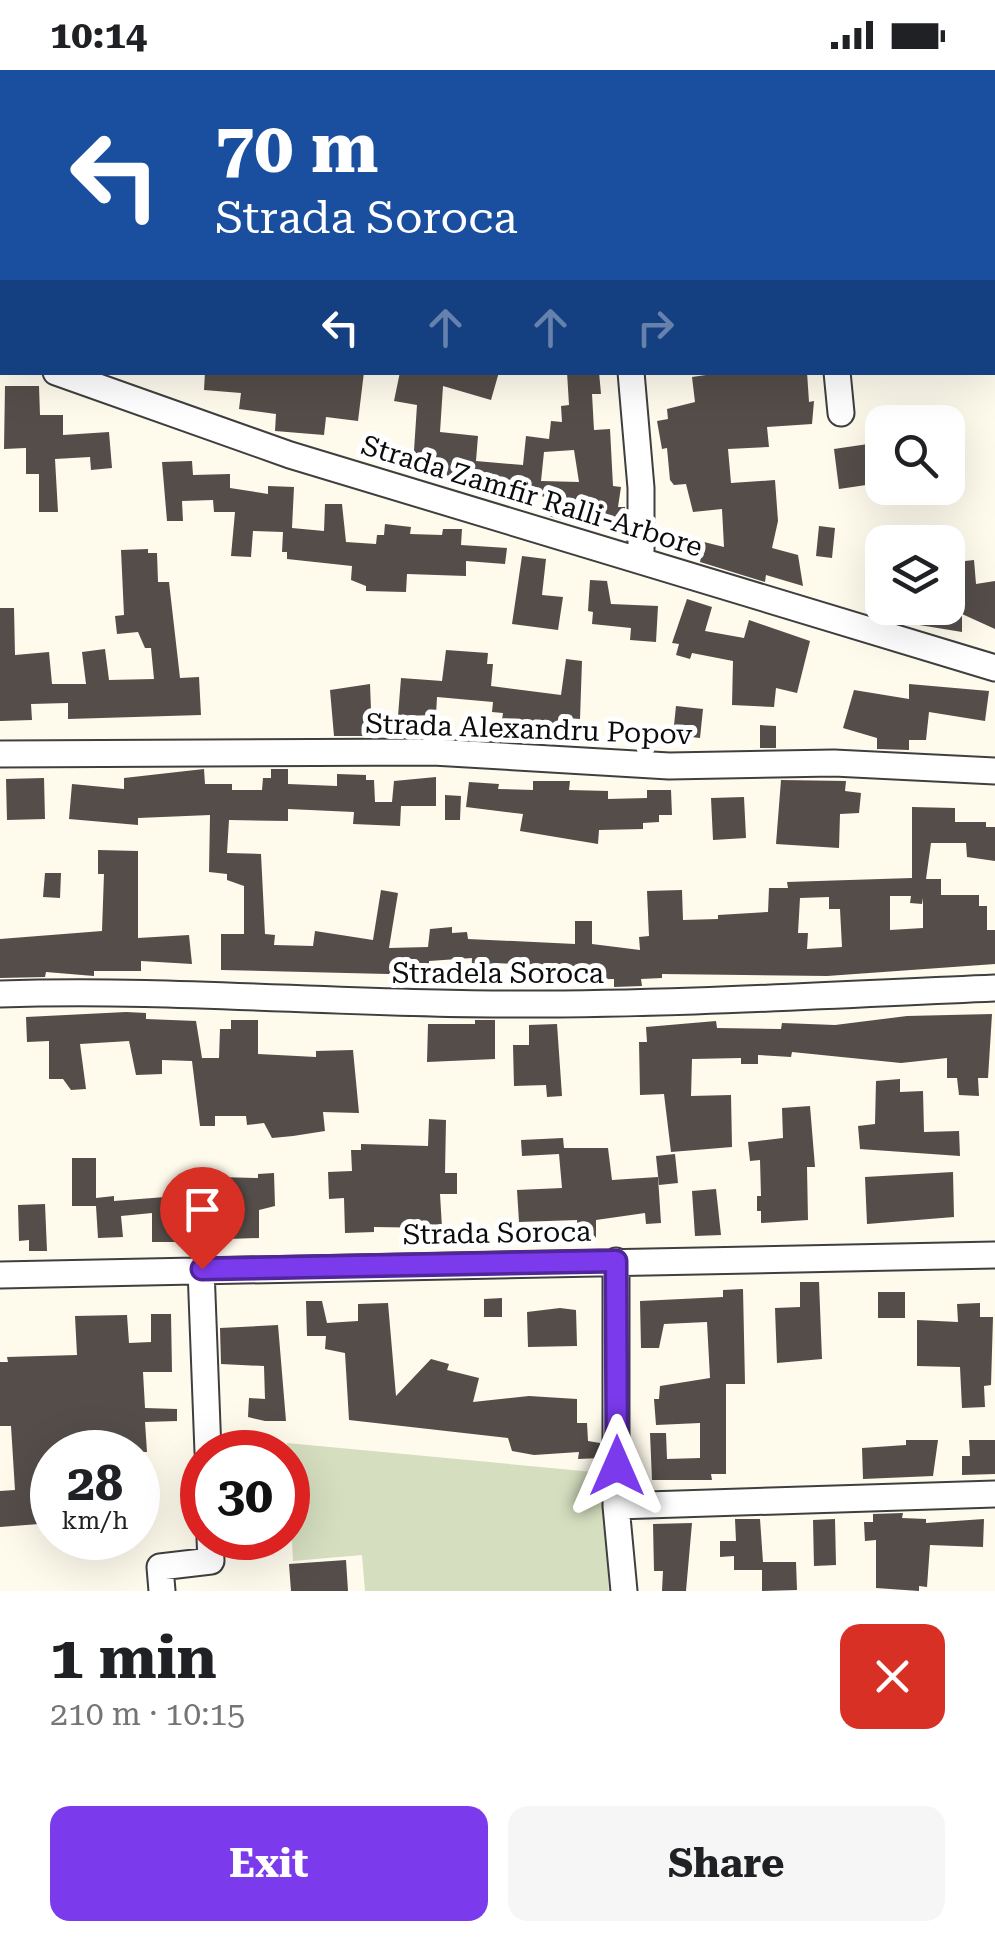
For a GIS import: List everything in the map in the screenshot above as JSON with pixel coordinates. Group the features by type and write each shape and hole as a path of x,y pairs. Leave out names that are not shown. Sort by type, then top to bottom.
{"street":[{"name":"Strada Zamfir Ralli-Arbore","path":"64,375 290,455 995,668"},
{"path":"631,375 641,488 642,560"},
{"path":"837,375 841,413"},
{"name":"Strada Alexandru Popov","path":"0,754 450,752 639,765 834,763 995,771"},
{"name":"Stradela Sorocа","path":"0,994 110,992 502,1004 672,1004 995,988"},
{"name":"Strada Soroca","path":"0,1275 995,1255"},
{"path":"616,1261 616,1506 624,1591"},
{"path":"202,1269 207,1430"},
{"path":"616,1506 995,1494"},
{"path":"162,1591 160,1567 211,1560"}],"green space":[{"path":"310,1445 604,1473 609,1591 365,1591 362,1555 310,1560"}],"building":[{"path":"205,375 364,375 358,421 326,417 324,435 275,431 276,414 239,409 241,393 204,390"},
{"path":"399,375 498,375 491,400 443,386 440,432 478,436 476,461 523,465 526,436 549,439 551,421 562,422 561,406 569,405 567,375 599,375 601,394 592,394 594,430 610,429 613,486 621,487 618,507 625,507 625,520 576,524 545,515 548,497 494,492 495,483 445,476 446,468 413,466 417,405 394,401","holes":["574,450 579,482 541,481 544,452"]},
{"path":"807,375 809,402 814,401 812,424 767,427 769,447 728,449 731,483 775,480 778,521 772,548 798,555 803,586 766,575 765,582 700,562 704,542 724,547 722,509 693,512 686,484 674,485 670,480 667,448 662,449 657,421 668,419 667,409 695,402 692,377"},
{"path":"5,386 39,386 40,415 63,415 63,435 109,432 112,468 91,470 90,457 55,459 58,512 39,512 39,474 26,474 26,448 4,449"},
{"path":"865,444 865,485 839,489 834,449"},
{"path":"192,461 193,475 230,474 230,488 268,494 268,486 294,487 292,528 324,531 325,504 342,504 346,542 376,544 377,535 384,535 385,524 411,527 410,534 442,535 443,529 462,529 461,545 507,548 505,564 466,561 466,576 407,574 406,592 366,591 366,586 351,580 352,566 287,559 287,552 282,552 283,532 253,531 251,557 231,556 235,512 214,512 213,500 182,501 183,521 167,521 162,462"},
{"path":"819,526 835,528 832,558 816,556"},
{"path":"148,549 148,553 157,553 158,582 169,582 180,678 199,677 201,715 68,719 68,703 31,704 32,720 0,721 0,608 14,608 15,655 49,652 52,684 86,684 82,652 105,649 109,680 154,679 151,648 145,648 138,632 117,634 115,616 124,615 121,550"},
{"path":"522,556 546,559 542,595 563,597 558,630 512,624"},
{"path":"974,560 976,584 995,581 995,629 965,615 965,561"},
{"path":"590,580 607,581 611,604 658,606 656,642 630,640 631,628 592,624 593,612 588,611"},
{"path":"687,599 712,607 705,631 744,638 749,620 810,641 797,693 776,688 774,707 732,705 733,661 692,653 690,659 676,655 679,644 672,643"},
{"path":"919,625 962,625 962,632"},
{"path":"446,650 488,653 487,664 493,664 491,686 561,695 566,659 582,661 580,719 566,718 565,724 502,720 503,713 492,712 493,702 437,697 436,715 398,716 401,678 442,681"},
{"path":"370,684 372,736 334,736 330,690"},
{"path":"909,684 989,691 985,721 929,712 926,740 909,740 909,750 877,749 877,738 843,728 854,690 909,699"},
{"path":"676,706 703,709 700,738 673,735"},
{"path":"760,725 776,726 776,748 760,748"},
{"path":"204,769 205,784 232,784 232,790 262,790 263,778 271,778 271,769 288,769 288,784 337,786 337,774 366,775 366,780 374,780 375,802 392,802 394,781 436,777 436,806 401,806 400,826 353,824 354,812 288,809 288,821 229,820 227,853 261,854 265,934 275,935 274,945 313,946 315,931 373,940 381,890 398,893 389,948 428,947 430,929 452,927 452,933 467,932 468,939 575,944 575,921 592,921 592,944 640,950 639,937 649,936 647,891 682,890 683,920 718,919 718,915 768,912 769,888 788,888 787,882 912,878 912,807 955,808 955,822 986,822 986,827 995,827 995,861 967,857 966,843 931,843 926,879 941,879 941,895 979,895 979,906 987,906 987,930 995,930 995,964 827,976 662,974 662,978 641,979 642,986 614,987 614,979 538,980 538,965 495,963 494,980 471,978 472,958 429,961 429,975 221,970 221,934 244,934 244,886 227,880 227,874 209,872 210,815 138,818 138,825 69,819 72,784 124,789 124,778","holes":["890,896 911,896 910,903 922,904 923,898 923,928 890,930","829,897 829,909 840,909 842,947 807,949 808,933 798,933 800,898"]},
{"path":"44,778 45,819 7,820 6,779"},
{"path":"781,780 846,781 845,791 861,793 859,813 840,814 839,848 776,844"},
{"path":"533,781 570,781 569,790 608,791 608,799 647,798 647,790 671,790 672,815 659,815 659,822 643,823 643,829 599,830 598,844 520,831 523,814 466,807 469,782 499,784 498,789 533,790"},
{"path":"445,795 461,796 460,820 445,820"},
{"path":"744,797 746,838 713,840 711,798"},
{"path":"98,850 138,851 138,938 189,935 192,964 141,961 141,971 94,971 94,976 46,972 45,977 0,978 0,939 102,931 104,874 98,874"},
{"path":"45,873 61,873 60,898 43,897"},
{"path":"146,1013 146,1019 196,1021 202,1058 219,1058 220,1029 231,1029 231,1020 258,1020 258,1054 316,1057 316,1051 353,1050 359,1113 323,1112 325,1131 272,1138 264,1123 247,1125 246,1116 215,1116 215,1126 200,1126 192,1061 162,1060 162,1074 136,1075 129,1041 80,1044 86,1089 71,1090 63,1079 49,1079 49,1041 27,1042 26,1017"},
{"path":"992,1014 988,1078 978,1078 979,1096 959,1095 957,1078 947,1078 947,1058 901,1063 792,1052 791,1057 758,1055 758,1064 741,1064 741,1058 692,1059 691,1096 731,1095 732,1147 671,1152 664,1094 640,1095 639,1042 647,1042 646,1027 716,1021 717,1028 781,1029 782,1023 835,1025 907,1016"},
{"path":"475,1020 495,1020 495,1059 427,1062 428,1024 475,1024"},
{"path":"557,1024 562,1096 547,1097 546,1085 514,1086 513,1045 529,1045 529,1025"},
{"path":"900,1079 900,1092 923,1091 924,1132 959,1131 960,1156 860,1149 858,1126 875,1124 876,1081"},
{"path":"810,1106 815,1167 807,1167 808,1220 761,1223 761,1211 757,1211 757,1196 761,1196 760,1160 750,1161 748,1142 783,1138 782,1108"},
{"path":"429,1119 446,1120 445,1173 457,1173 457,1194 440,1194 442,1228 374,1227 374,1232 345,1233 344,1198 329,1199 328,1172 352,1171 351,1150 361,1150 361,1144 428,1146"},
{"path":"563,1138 564,1148 608,1148 612,1180 658,1177 661,1223 646,1224 645,1213 596,1220 596,1238 578,1239 577,1220 519,1222 517,1190 562,1188 559,1154 522,1156 521,1140"},
{"path":"675,1154 678,1183 659,1185 656,1156"},
{"path":"72,1158 96,1158 96,1198 114,1196 114,1201 178,1196 179,1176 258,1178 258,1174 274,1173 275,1206 259,1210 259,1238 228,1239 228,1219 181,1220 181,1242 152,1242 152,1213 121,1216 123,1237 98,1238 96,1206 72,1206"},
{"path":"953,1172 954,1217 867,1224 865,1177"},
{"path":"716,1189 721,1235 695,1236 692,1191"},
{"path":"45,1204 47,1251 29,1251 29,1240 19,1241 18,1205"},
{"path":"800,1282 819,1282 822,1359 777,1363 775,1308 800,1307"},
{"path":"743,1289 745,1384 726,1384 726,1474 711,1474 712,1480 652,1480 650,1433 666,1433 667,1459 700,1458 700,1423 656,1425 654,1399 659,1399 660,1386 710,1378 707,1322 664,1324 659,1348 641,1348 640,1301 723,1297 723,1290"},
{"path":"878,1292 905,1292 905,1318 878,1318"},
{"path":"502,1298 502,1317 484,1317 484,1299"},
{"path":"306,1301 322,1301 327,1323 358,1321 358,1304 388,1303 396,1396 431,1359 449,1364 447,1370 479,1378 473,1402 529,1396 577,1399 577,1423 587,1423 588,1441 600,1443 600,1458 578,1459 579,1452 534,1455 512,1451 508,1438 349,1420 345,1353 325,1349 326,1336 307,1336"},
{"path":"980,1303 980,1317 993,1317 991,1385 984,1386 985,1407 962,1408 960,1367 917,1366 917,1320 958,1322 957,1304"},
{"path":"576,1310 577,1346 528,1347 527,1312"},
{"path":"151,1314 171,1314 172,1372 143,1372 145,1408 177,1409 177,1421 145,1422 146,1430 30,1430 30,1525 0,1527 0,1491 15,1490 11,1426 0,1426 0,1362 8,1362 7,1357 77,1355 75,1316 127,1315 129,1343 151,1342"},
{"path":"278,1325 286,1421 265,1421 248,1417 249,1398 265,1399 264,1366 221,1364 220,1328"},
{"path":"906,1440 938,1440 933,1476 863,1479 862,1448 906,1445"},
{"path":"969,1440 995,1440 995,1474 962,1475 962,1456 970,1456"},
{"path":"903,1513 902,1518 926,1519 926,1523 984,1519 983,1547 930,1545 927,1587 919,1586 919,1591 876,1588 876,1540 865,1541 864,1522 873,1522 873,1514"},
{"path":"735,1519 760,1519 763,1562 796,1562 797,1590 762,1591 762,1570 734,1570 734,1556 720,1557 720,1541 736,1541"},
{"path":"835,1519 836,1565 814,1566 813,1520"},
{"path":"692,1523 686,1591 662,1591 663,1571 654,1571 653,1524"},
{"path":"346,1560 348,1591 291,1591 289,1564"}],"route":[{"path":"202,1269 616,1261 617,1466"}]}
